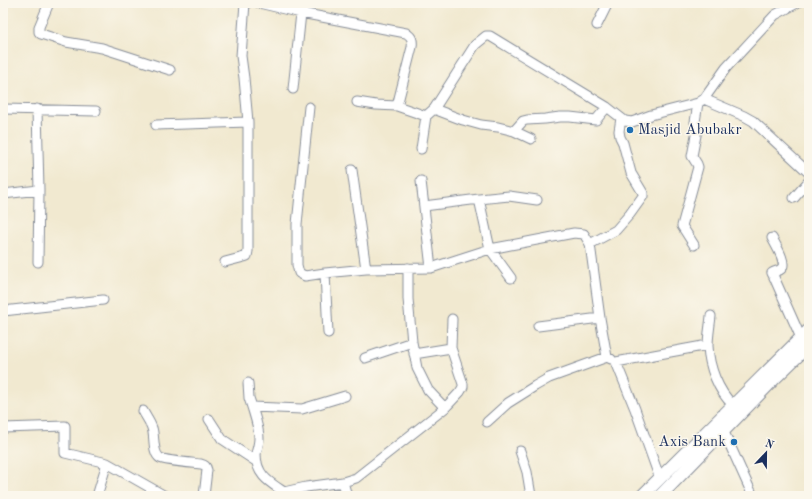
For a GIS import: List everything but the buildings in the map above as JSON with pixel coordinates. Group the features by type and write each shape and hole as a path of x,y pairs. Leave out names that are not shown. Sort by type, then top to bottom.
{"main road":[{"path":"642,496 733,405 806,337"},
{"path":"662,495 773,380 806,337"}],"street":[{"path":"49,3 39,27 39,32 41,34 66,42 102,48 170,70"},
{"path":"225,262 247,256 248,254 248,122 241,56 245,3"},
{"path":"259,3 301,13 406,33 413,41 397,106"},
{"path":"598,25 608,3"},
{"path":"694,245 682,226 698,167 692,157 692,154 697,130 695,122 701,101 726,68 775,15 797,3"},
{"path":"293,89 301,13"},
{"path":"421,149 426,116 434,109 475,45 486,36 490,36 607,107 625,121 632,122 701,101 744,116 753,121 809,173"},
{"path":"357,102 397,106 426,116"},
{"path":"309,107 297,224 297,265 299,274 305,276 366,269 431,268 490,250 574,233 584,234 590,244 606,357"},
{"path":"514,131 523,121 545,120 560,117 596,120 607,107"},
{"path":"3,109 96,111"},
{"path":"37,109 39,190 38,262"},
{"path":"434,109 462,120 514,131 531,139"},
{"path":"590,244 616,230 643,196 643,193 631,173 620,137 619,131 621,118"},
{"path":"156,125 248,122"},
{"path":"352,170 366,269"},
{"path":"421,181 431,268"},
{"path":"794,198 809,181"},
{"path":"3,194 39,190"},
{"path":"424,206 509,196 537,200"},
{"path":"479,199 490,250 511,278"},
{"path":"772,238 782,260 783,267 772,273 806,337"},
{"path":"408,268 408,299 412,342 417,368 433,396 445,408"},
{"path":"325,273 328,333"},
{"path":"3,311 102,300"},
{"path":"711,316 708,345 710,359 713,371 720,386 733,405"},
{"path":"538,326 600,318"},
{"path":"248,384 249,398 259,435 256,453 257,462 262,476 266,480 283,494 306,487 343,482 356,478 445,408 460,392 463,384 451,348 452,319"},
{"path":"365,358 412,342"},
{"path":"487,422 508,403 549,378 606,357 616,362 708,345"},
{"path":"414,354 451,348"},
{"path":"616,362 635,409 660,479"},
{"path":"252,407 302,409 345,396"},
{"path":"143,411 153,430 153,440 158,457 201,464 206,467 207,470 204,496"},
{"path":"209,419 222,438 257,462"},
{"path":"3,428 65,426 65,453 107,463 166,496"},
{"path":"724,432 753,496"},
{"path":"520,451 527,472 531,496"},
{"path":"97,496 107,463"},
{"path":"343,482 347,496"}],"place":[{"name":"Masjid Abubakr","path":"630,130"},
{"name":"Axis Bank","path":"734,442"}]}
